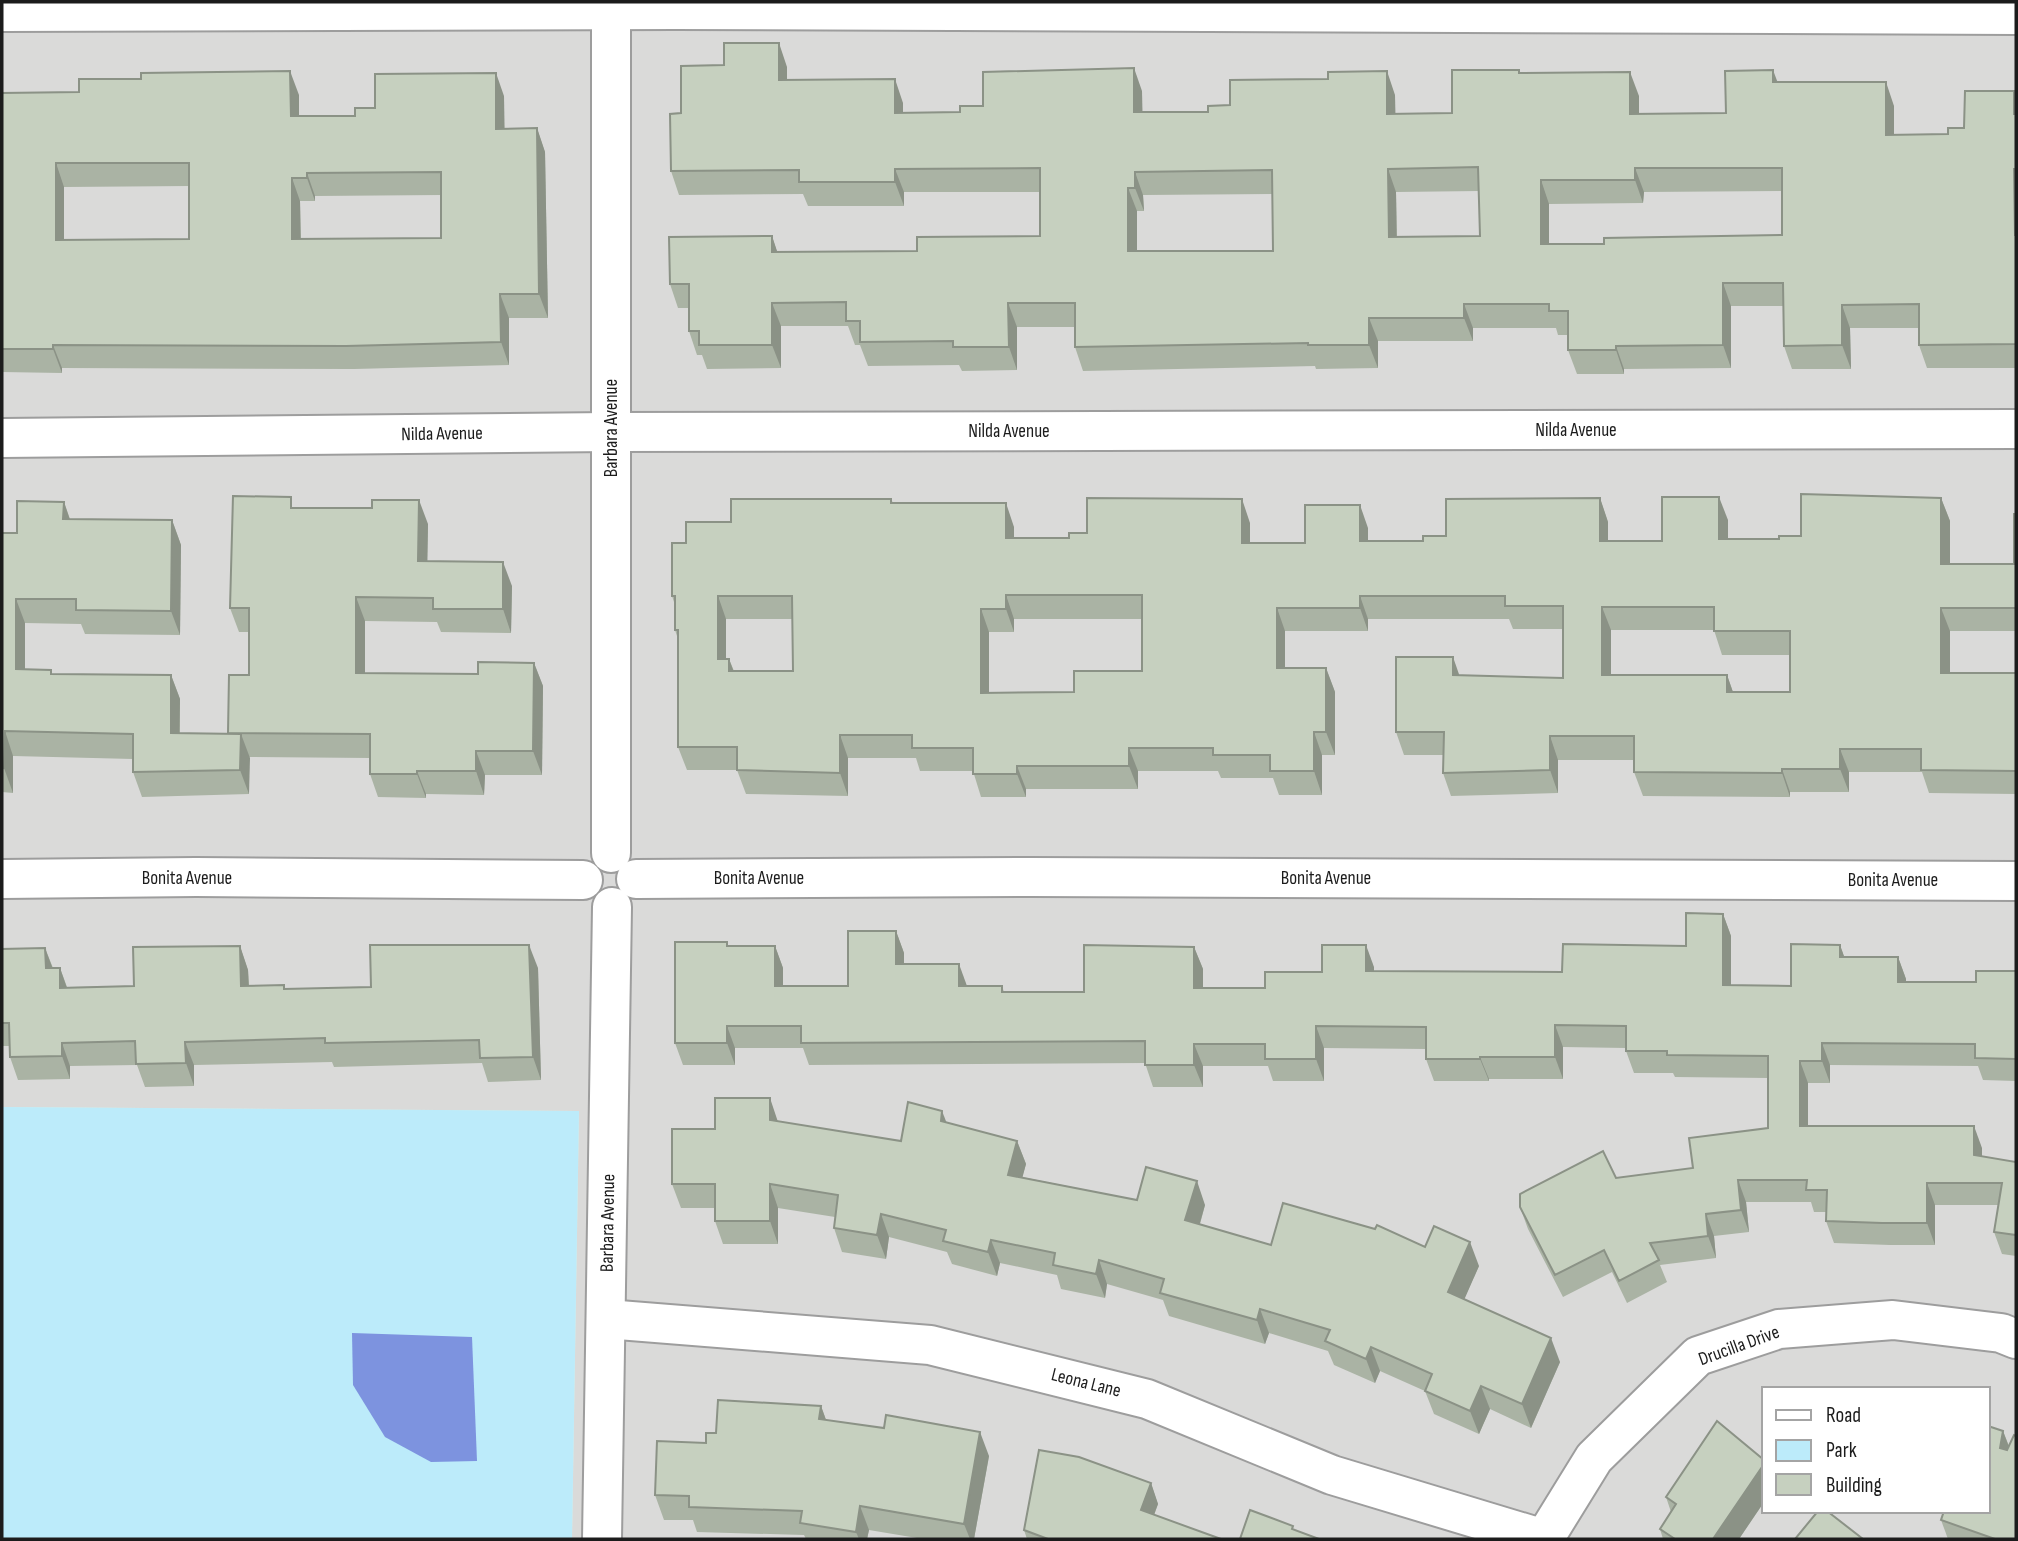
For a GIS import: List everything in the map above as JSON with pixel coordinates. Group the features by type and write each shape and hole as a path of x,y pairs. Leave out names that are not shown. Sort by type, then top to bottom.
{"street":[{"path":"2,12 611,6 2016,15"},
{"name":"Barbara Avenue","path":"602,1539 620,880 611,432 611,6"},
{"name":"Nilda Avenue","path":"2,438 611,432 2016,429"},
{"name":"Bonita Avenue","path":"2,879 196,877 583,880 588,864 603,854 620,880 1045,877 2016,881"},
{"name":"Leona Lane","path":"606,1319 930,1345 1147,1399 1332,1475 1544,1539"},
{"name":"Drucilla Drive","path":"1544,1539 1594,1458 1698,1356 1779,1329 1893,1320 2001,1333 2016,1339"}],"shaded area":[{"path":"2,2 2016,2 2016,1539 572,1539 579,1111 2,1107"},
{"path":"352,1333 472,1337 477,1461 431,1462 385,1437 353,1385"}],"green space":[{"path":"2,1107 579,1111 572,1539 2,1539"}],"building":[{"path":"724,43 779,43 779,80 895,79 895,113 960,112 960,106 983,106 983,72 1134,68 1134,112 1208,112 1208,106 1230,105 1230,80 1328,79 1328,72 1387,71 1387,114 1452,113 1452,70 1519,70 1519,73 1630,72 1630,114 1726,113 1725,71 1773,70 1773,82 1886,82 1886,135 1948,134 1948,128 1964,128 1965,91 2014,91 2016,344 1919,345 1919,304 1842,305 1842,345 1784,346 1783,283 1723,283 1723,345 1616,346 1616,350 1568,350 1568,311 1549,311 1549,304 1464,304 1464,318 1369,318 1369,345 1308,343 1075,347 1075,303 1008,303 1009,347 953,347 953,341 860,342 860,321 846,321 846,302 772,303 772,345 699,345 699,331 689,331 689,284 670,284 669,237 772,236 772,252 917,251 917,237 1040,236 1040,168 895,169 895,182 799,182 799,170 671,171 670,114 681,113 681,66 724,65","holes":["1478,167 1480,236 1389,237 1388,169","1635,168 1782,168 1782,235 1604,238 1604,244 1541,244 1541,180 1635,180","1272,170 1273,251 1128,251 1128,188 1135,188 1135,172"]},
{"path":"290,71 291,116 355,116 355,108 375,108 375,74 496,73 496,129 537,128 539,294 500,294 501,342 346,346 53,345 53,349 2,349 2,93 79,92 79,79 141,79 141,73","holes":["56,163 189,163 189,239 56,240","441,172 441,238 292,239 292,178 307,178 307,173"]},
{"path":"1801,494 1941,498 1941,564 2014,564 2016,514 2016,608 1941,608 1941,673 2016,673 2016,771 1921,770 1921,749 1840,749 1840,769 1782,769 1782,773 1634,772 1634,736 1550,736 1550,770 1443,773 1444,732 1396,732 1396,657 1453,657 1453,675 1563,678 1563,606 1505,606 1505,596 1360,596 1360,608 1277,608 1277,668 1326,668 1326,732 1314,732 1314,771 1270,771 1270,755 1213,755 1213,748 1129,748 1129,766 1017,766 1017,774 973,774 973,748 912,748 912,735 840,735 840,773 737,770 737,747 678,747 678,630 675,630 675,596 672,596 672,543 686,543 686,522 731,522 731,499 891,499 891,503 1006,503 1006,538 1069,538 1069,533 1087,533 1087,498 1242,499 1242,543 1305,543 1305,505 1360,505 1360,541 1423,541 1423,536 1446,536 1446,499 1600,498 1600,541 1662,541 1662,497 1719,497 1719,539 1779,539 1779,536 1801,536","holes":["1006,595 1142,595 1142,671 1074,671 1074,692 981,693 981,609 1006,609","718,596 792,596 793,671 729,671 729,659 718,659","1602,607 1714,607 1714,631 1790,631 1790,692 1727,692 1727,675 1602,675"]},
{"path":"233,496 291,497 291,508 372,508 372,500 419,500 418,561 503,562 503,609 433,609 433,598 356,597 356,673 478,674 478,662 534,663 533,751 476,751 476,771 370,774 370,734 228,733 229,675 249,675 249,608 230,608"},
{"path":"17,501 64,502 63,519 172,520 171,611 76,610 76,599 16,599 16,669 51,670 51,674 171,675 171,733 241,734 240,770 133,772 133,734 5,731 2,768 2,533 17,533"},
{"path":"1686,913 1723,914 1723,985 1791,986 1791,944 1840,945 1840,957 1898,957 1898,982 1976,982 1976,971 2016,971 2016,1059 1975,1058 1975,1044 1822,1043 1822,1061 1800,1061 1800,1126 1974,1126 1974,1155 2016,1162 2016,1235 1994,1232 2002,1183 1927,1183 1927,1223 1882,1223 1826,1221 1827,1190 1806,1190 1807,1180 1738,1180 1741,1210 1706,1214 1708,1236 1650,1243 1659,1260 1619,1281 1604,1250 1555,1275 1520,1207 1520,1194 1603,1151 1616,1178 1693,1168 1689,1138 1768,1128 1768,1056 1667,1055 1667,1051 1626,1051 1626,1026 1555,1025 1555,1057 1426,1059 1426,1027 1316,1026 1316,1059 1265,1059 1265,1044 1194,1044 1194,1065 1145,1065 1145,1041 801,1043 801,1026 727,1026 727,1043 675,1043 675,942 775,946 775,986 848,986 848,931 896,931 896,964 959,964 959,986 1002,986 1002,992 1084,992 1084,945 1194,947 1194,988 1265,988 1265,972 1322,972 1322,945 1366,945 1366,971 1562,972 1563,944 1686,946"},
{"path":"370,945 529,945 533,1057 480,1058 479,1040 325,1043 325,1038 185,1042 186,1063 136,1064 135,1041 62,1043 62,1056 10,1057 9,1023 2,1023 2,949 45,948 46,968 60,968 60,988 134,986 133,947 240,946 241,986 284,985 284,989 371,987"},
{"path":"715,1098 770,1098 770,1120 901,1141 908,1102 942,1111 941,1121 1017,1141 1008,1175 1137,1200 1146,1167 1197,1181 1185,1220 1271,1245 1283,1203 1375,1229 1377,1225 1425,1247 1434,1226 1470,1242 1448,1292 1551,1338 1522,1404 1481,1386 1470,1411 1425,1391 1432,1374 1371,1347 1366,1359 1325,1341 1330,1330 1260,1309 1257,1320 1160,1293 1164,1279 1099,1260 1096,1274 1053,1265 1055,1253 991,1240 988,1252 943,1241 946,1230 881,1214 877,1235 834,1228 838,1195 770,1184 770,1221 715,1221 715,1184 672,1184 672,1129 715,1129"},
{"path":"718,1400 821,1406 819,1419 884,1428 886,1415 980,1432 964,1524 860,1506 856,1532 800,1523 802,1511 689,1507 689,1496 655,1495 657,1441 706,1443 706,1433 716,1433"},
{"path":"1717,1421 1762,1458 1762,1467 1713,1539 1675,1539 1660,1529 1676,1504 1666,1497"},
{"path":"1990,1427 2003,1431 2000,1448 2007,1450 2014,1435 2016,1436 2016,1539 1995,1539 1941,1520 1943,1513 1990,1513"},
{"path":"1039,1450 1079,1457 1151,1483 1141,1510 1221,1539 1048,1539 1024,1530"},
{"path":"1250,1510 1293,1526 1292,1529 1319,1539 1240,1539"},
{"path":"1816,1513 1830,1513 1863,1539 1795,1539"}]}
